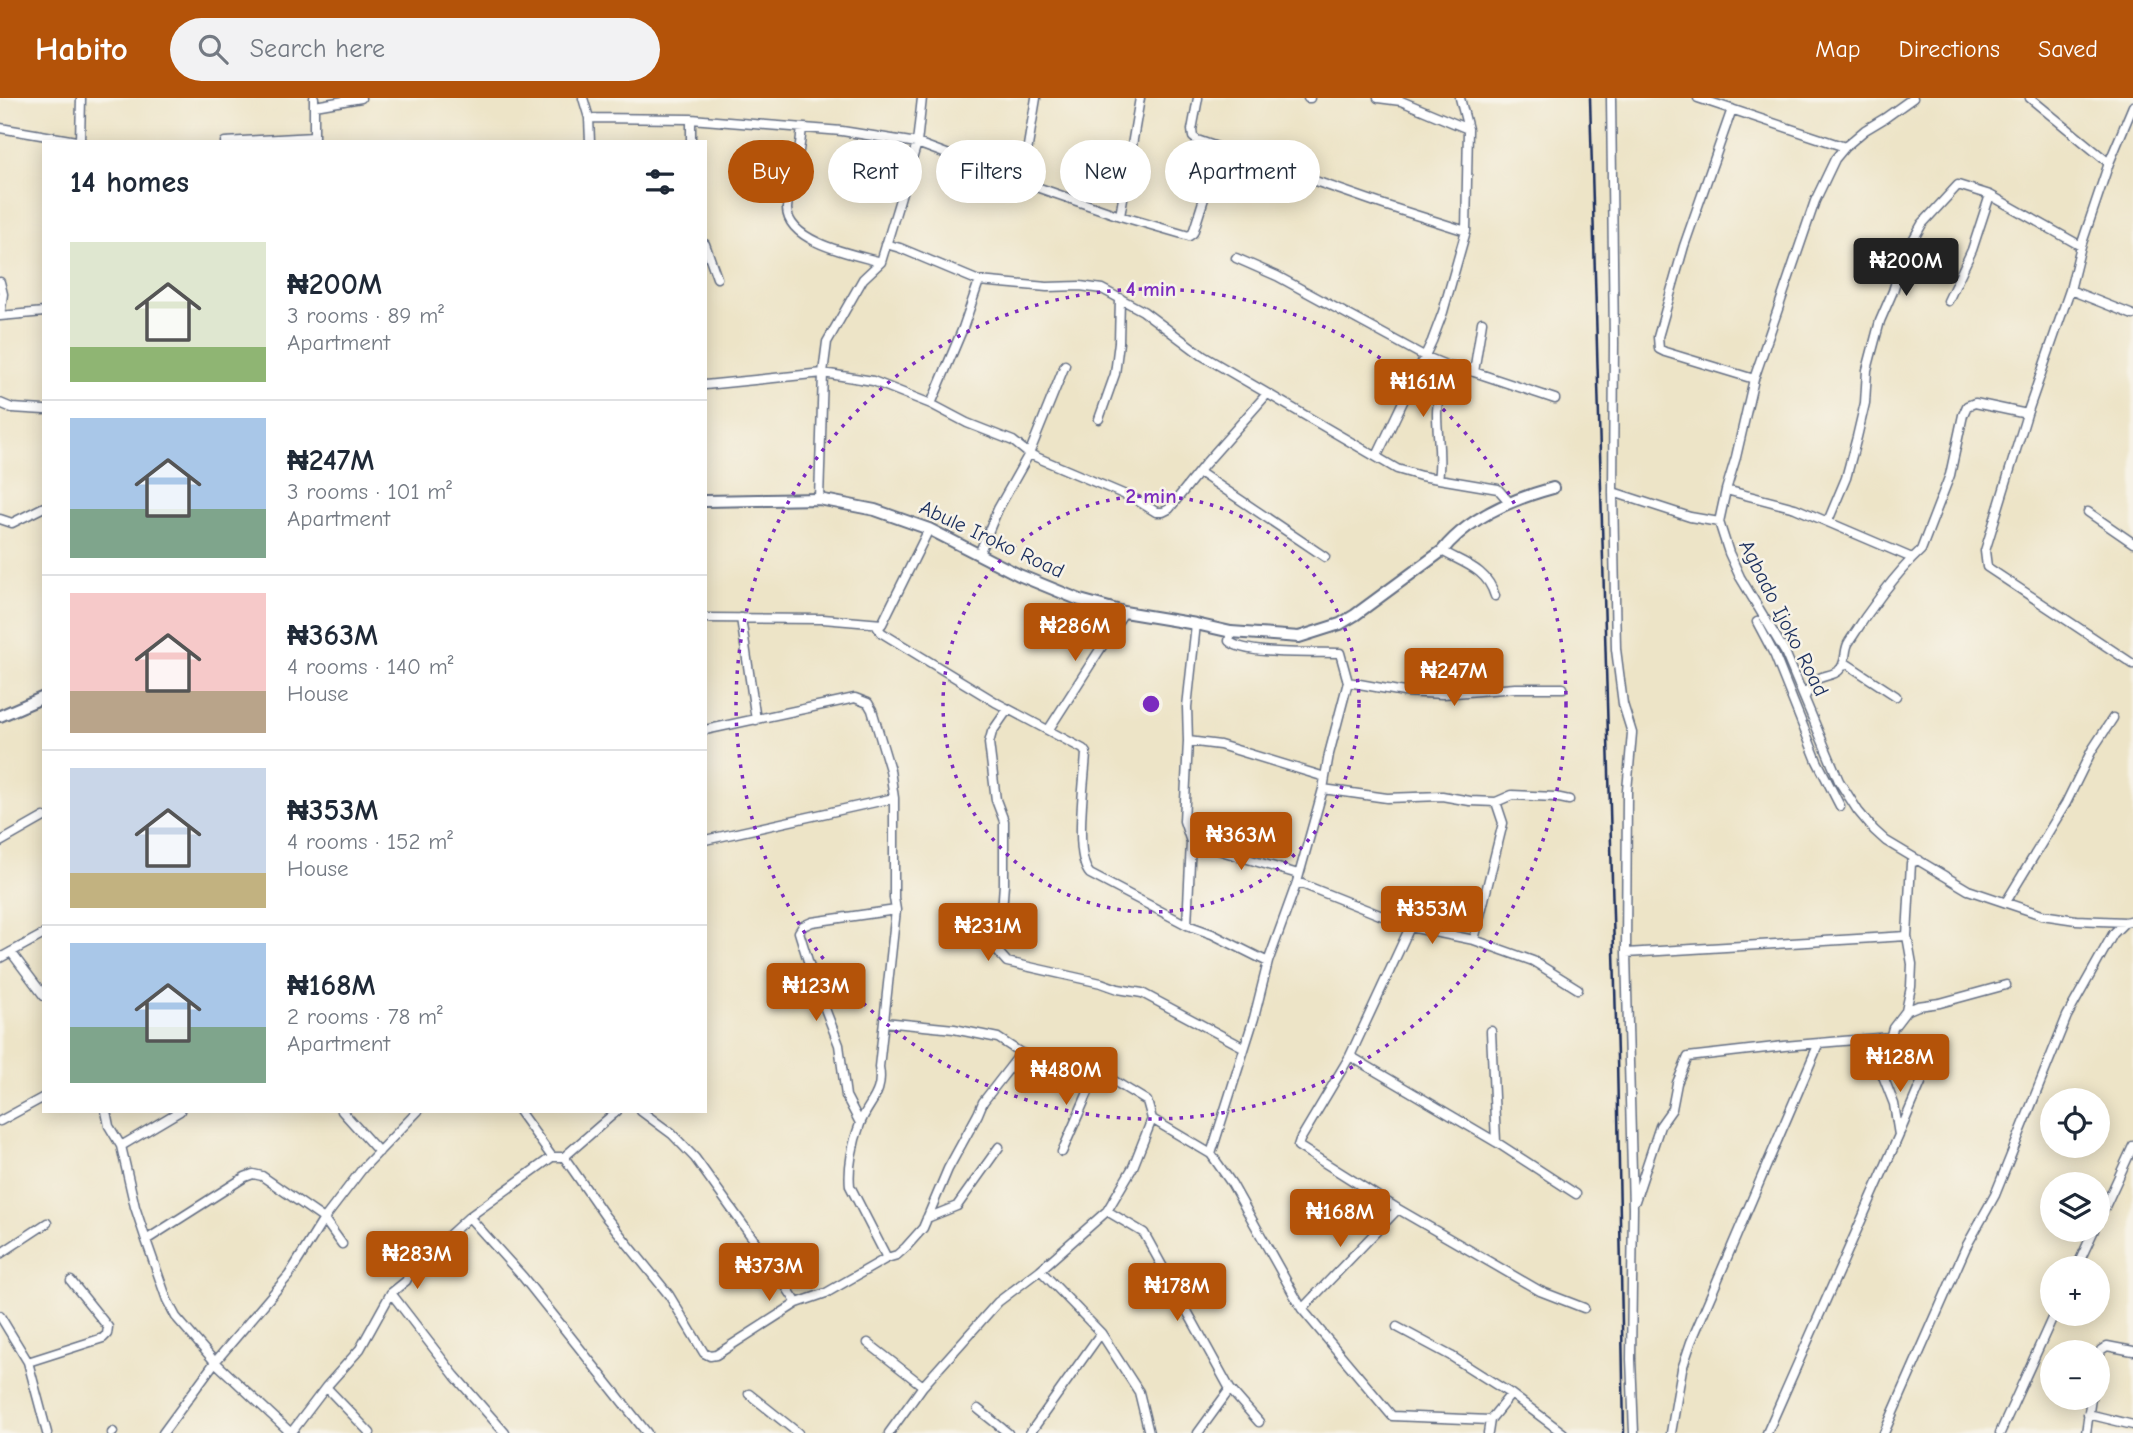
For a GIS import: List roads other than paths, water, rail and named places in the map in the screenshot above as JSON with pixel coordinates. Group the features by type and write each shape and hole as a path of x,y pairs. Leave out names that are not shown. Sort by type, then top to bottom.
{"street":[{"path":"81,98 81,140"},
{"path":"314,140 314,102 361,98"},
{"path":"583,98 589,118 590,140"},
{"path":"917,140 922,98"},
{"path":"1029,140 1036,98"},
{"path":"1120,216 1140,98"},
{"path":"1198,98 1192,130 1193,136 1202,140"},
{"path":"1378,98 1401,100 1468,129"},
{"path":"1377,456 1432,341 1466,231 1468,129 1460,98"},
{"path":"1611,98 1614,342 1612,492 1616,649 1623,704 1632,733 1627,791 1626,953 1633,1208 1631,1359 1634,1433"},
{"path":"1698,98 1845,147"},
{"name":"Agbado Ijoko Road","path":"1912,98 1845,147 1835,159 1815,201 1754,379 1720,522 1734,565 1785,652 1839,781 1858,811 1886,841 1969,890 2042,915 2076,920 2129,921"},
{"path":"2031,98 2109,163"},
{"path":"2133,106 2109,163 2081,246 2070,290 2027,414 1985,551 1987,567 2133,664"},
{"path":"1732,109 1684,246 1658,337 1659,349 1665,352 1754,379"},
{"path":"589,118 691,119 842,131 898,140"},
{"path":"691,119 691,140"},
{"path":"0,128 75,140"},
{"path":"802,128 787,208 790,219 798,231 810,239 881,262"},
{"path":"1320,182 1466,231"},
{"path":"1828,521 1846,478 1857,438 1865,403 1867,370 1880,321 1904,256 1922,224 1958,185 1990,195 2081,246"},
{"path":"1046,190 1189,236 1193,233 1203,203"},
{"path":"1948,301 1972,250 1990,195"},
{"path":"818,499 823,373 827,342 863,279 881,262 899,203"},
{"path":"886,244 979,281 1102,289 1143,312 1203,356 1398,469 1438,480 1498,489 1510,503"},
{"path":"707,250 717,278"},
{"path":"1236,258 1277,276 1424,356 1555,399"},
{"path":"930,404 963,328 979,281"},
{"path":"0,282 3,294 0,316 42,312"},
{"path":"2070,290 2133,315"},
{"path":"1099,419 1115,374 1120,298"},
{"path":"1474,372 1482,322"},
{"path":"979,554 998,509 1030,454 1065,365"},
{"path":"1438,480 1441,464 1437,412 1446,365"},
{"path":"707,385 823,373 873,382 930,404 1013,442 1030,454 1124,493 1156,512 1169,509 1266,394"},
{"path":"0,403 12,408 42,410"},
{"path":"1805,697 1813,682 1841,669 1847,645 1926,542 1950,475 1963,415 1968,406 1975,403 2027,414"},
{"path":"1199,472 1325,557"},
{"name":"Abule Iroko Road","path":"707,501 818,499 875,510 929,529 1019,575 1065,594 1124,611 1231,632 1299,637 1339,624 1376,601 1486,514 1553,488"},
{"path":"1726,490 1795,508 1912,558"},
{"path":"1612,492 1690,517 1720,522"},
{"path":"0,519 12,523 42,508"},
{"path":"2088,512 2133,543"},
{"path":"929,529 878,628 890,639 1008,709 1083,749 1086,753 1080,825 1085,869 1090,874 1187,925 1212,934 1268,962"},
{"path":"1442,551 1484,575 1495,596"},
{"path":"1049,729 1124,611"},
{"path":"707,618 823,619 882,624"},
{"path":"741,618 756,719"},
{"path":"1758,622 1775,656 1817,761 1840,806"},
{"path":"1187,925 1191,842 1184,821 1187,708 1196,624"},
{"path":"1211,1154 1254,1018 1268,962 1298,878 1323,789 1329,754 1348,682 1340,653 1257,650 1236,646 1229,641 1231,632"},
{"path":"1844,662 1896,696"},
{"path":"1348,682 1404,692 1443,694 1515,688 1563,688"},
{"path":"0,716 42,698"},
{"path":"707,730 855,698 868,703 872,710 890,770 894,798 896,910 879,1067 881,1077 874,1100 860,1123 849,1175 850,1186 887,1258"},
{"path":"1008,709 992,732 989,743 996,800 1004,821 1004,884 999,953 1002,959 1142,993 1243,1047"},
{"path":"2006,902 2066,803 2092,750 2113,719"},
{"path":"1188,741 1220,745 1325,777"},
{"path":"1323,789 1387,798 1442,796 1496,802 1512,795 1569,800"},
{"path":"707,841 894,798"},
{"path":"1474,940 1503,823 1496,802"},
{"path":"0,842 42,818"},
{"path":"1191,842 1298,878 1410,927 1474,940 1533,961 1577,989"},
{"path":"1899,1135 1894,1104 1883,1076 1882,1065 1893,1028 1906,1011 1911,987 1912,964 1907,936 1911,863 1920,860"},
{"path":"860,1123 846,1096 839,1045 799,932 803,926 812,922 896,910"},
{"path":"1884,1433 1966,1247 1995,1195 2067,1016 2113,934 2129,921"},
{"path":"1410,927 1350,1056 1298,1146 1398,1209 1540,1291 1584,1308"},
{"path":"0,958 42,935"},
{"path":"1626,953 1907,936"},
{"path":"11,952 42,993"},
{"path":"1906,1011 2006,985"},
{"path":"884,1022 966,1031 998,1038 1021,1053 1065,1070 1096,1074 1114,1081 1147,1101 1152,1119 1133,1167 1107,1211 1040,1270 998,1301 923,1386 889,1433"},
{"path":"1492,1031 1496,1142"},
{"path":"1633,1208 1660,1126 1672,1109 1677,1083 1688,1057 1890,1037"},
{"path":"1671,1433 1682,1369 1691,1342 1819,1043"},
{"path":"564,1157 605,1216 669,1295 704,1353 716,1355 797,1303 827,1293 887,1258 897,1255 915,1239 983,1102 1021,1053"},
{"path":"1350,1056 1496,1142 1576,1194"},
{"path":"1767,1433 1930,1064"},
{"path":"1062,1152 1096,1074"},
{"path":"0,1121 42,1098"},
{"path":"107,1113 121,1146 135,1207 146,1240 167,1300 176,1317 215,1362 291,1433 326,1387 360,1349 391,1293 406,1281 412,1269 469,1217 552,1157 564,1157 615,1113"},
{"path":"121,1146 177,1113"},
{"path":"344,1113 379,1152"},
{"path":"163,1433 215,1362 289,1275 324,1219 363,1168 416,1113"},
{"path":"520,1113 552,1157"},
{"path":"644,1113 672,1134 695,1158 797,1303"},
{"path":"1152,1119 1211,1154 1232,1184 1303,1309 1392,1416 1490,1420"},
{"path":"2110,1196 2133,1146"},
{"path":"927,1218 957,1206 999,1147"},
{"path":"146,1240 253,1174 262,1177 324,1219 342,1244"},
{"path":"1303,1309 1398,1209"},
{"path":"1107,1211 1144,1233 1230,1389 1259,1422"},
{"path":"469,1217 523,1277 647,1433"},
{"path":"0,1254 47,1223"},
{"path":"1040,1270 1101,1334 1139,1392 1149,1433"},
{"path":"28,1362 103,1338 107,1334 108,1327 71,1280"},
{"path":"391,1293 455,1376 505,1433"},
{"path":"0,1316 28,1362 47,1433"},
{"path":"2000,1433 2049,1326"},
{"path":"1397,1327 1451,1356 1511,1395 1557,1432"},
{"path":"1030,1433 1101,1334"},
{"path":"868,1343 923,1386"},
{"path":"2110,1347 2133,1351"},
{"path":"326,1387 370,1433"},
{"path":"1198,1433 1230,1389"},
{"path":"749,1394 798,1433"},
{"path":"1488,1433 1490,1420 1511,1395"},
{"path":"978,1409 1008,1433"},
{"path":"2086,1433 2089,1410"},
{"path":"2088,1414 2133,1425"}],"railway":[{"path":"1590,98 1617,1057 1624,1433"}]}
